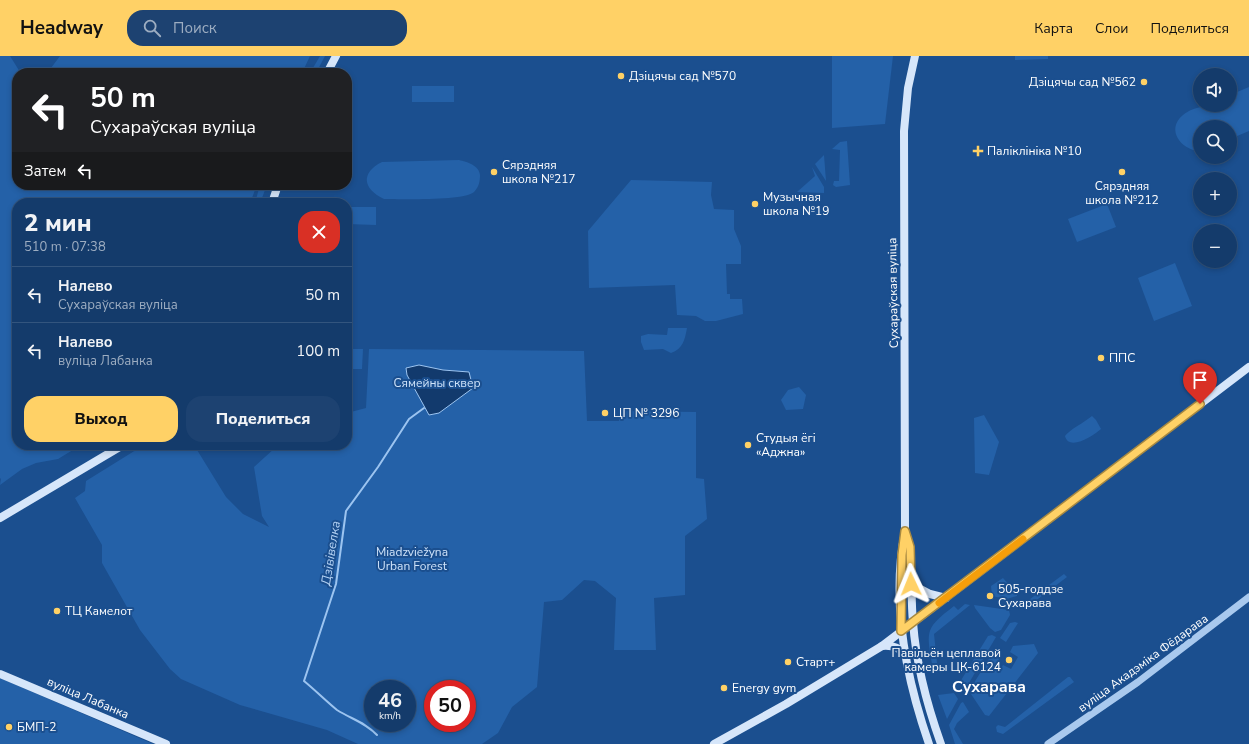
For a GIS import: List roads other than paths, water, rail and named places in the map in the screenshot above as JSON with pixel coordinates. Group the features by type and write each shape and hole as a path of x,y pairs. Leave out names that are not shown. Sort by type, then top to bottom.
{"main road":[{"path":"330,68 336,56"},
{"name":"Сухараўская вуліца","path":"915,56 908,88 904,131 905,531 902,555 901,631 919,712 929,744"},
{"path":"714,744 786,704 882,646 1249,367"},
{"path":"0,518 115,450"},
{"name":"Сухараўская вуліца","path":"905,531 910,547 913,623 928,702 941,744"},
{"path":"911,584 930,594 946,598"},
{"path":"882,646 895,646 908,658"},
{"name":"вуліца Лабанка","path":"1,675 166,744"}],"street":[{"name":"вуліца Акадэміка Фёдарава","path":"1048,744 1138,682 1249,597"}],"waterway":[{"name":"Дзівівелка","path":"377,735 363,724 337,710 304,681 336,584 346,511 378,467 409,419 424,408"}],"place":[{"name":"Дзіцячы сад №570","path":"621,76"},
{"name":"Дзіцячы сад №562","path":"1144,82"},
{"name":"Паліклініка №10","path":"978,151"},
{"name":"Сярэдняя школа №217","path":"494,172"},
{"name":"Сярэдняя школа №212","path":"1122,172"},
{"name":"Музычная школа №19","path":"755,204"},
{"name":"ППС","path":"1101,358"},
{"name":"ЦП № 3296","path":"605,413"},
{"name":"Студыя ёгі «Аджна»","path":"748,445"},
{"name":"505-годдзе Сухарава","path":"990,596"},
{"name":"ТЦ Камелот","path":"57,611"},
{"name":"Павільён цеплавой камеры ЦК-6124","path":"1009,660"},
{"name":"Старт+","path":"788,662"},
{"name":"Energy gym","path":"724,688"},
{"name":"БМП-2","path":"9,727"}],"district":[{"name":"Сухарава","path":"989,686"}],"park label":[{"name":"Сямейны сквер","path":"437,383"},
{"name":"Miadzviežyna Urban Forest","path":"412,559"}]}
